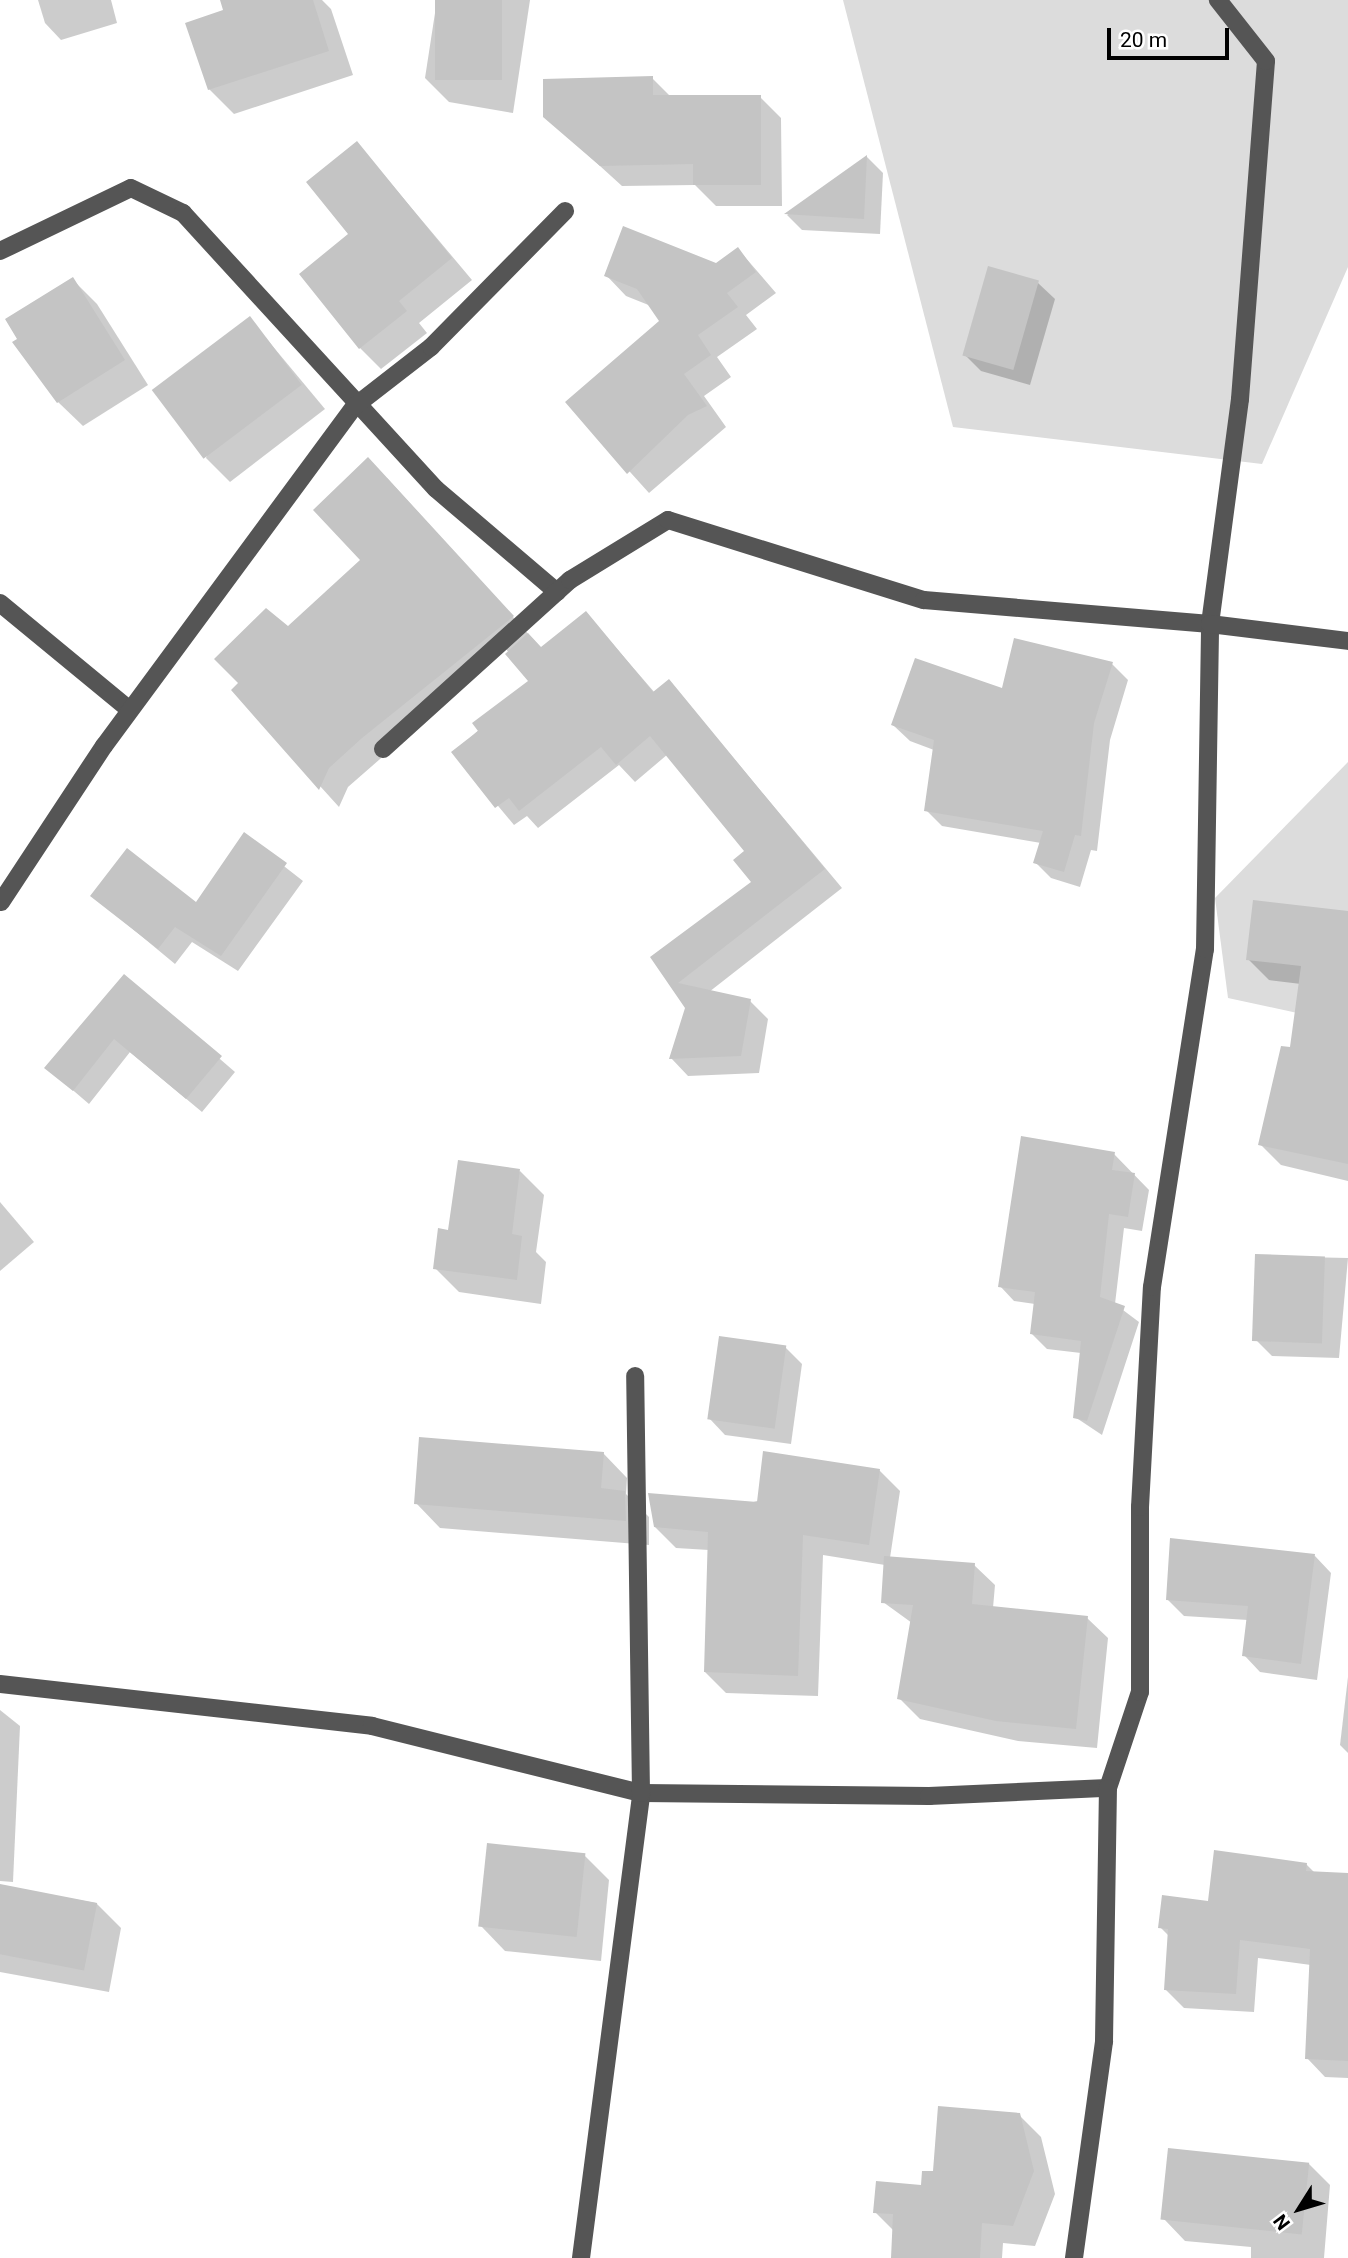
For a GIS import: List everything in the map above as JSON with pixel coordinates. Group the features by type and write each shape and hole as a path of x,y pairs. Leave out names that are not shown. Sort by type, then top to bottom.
{"street":[{"path":"1074,2258 1104,2041 1108,1788 1140,1692 1140,1507 1152,1287 1205,949 1210,624 1240,399 1266,61 1218,0"},
{"path":"0,251 131,188 183,213 355,406 436,489 557,592"},
{"path":"1,902 130,710 355,406 431,347 565,211"},
{"path":"383,749 557,592 668,520 924,600 1210,624 1348,641"},
{"path":"0,603 130,710"},
{"path":"581,2258 641,1793 635,1376"},
{"path":"0,1684 372,1726 641,1793 929,1796 1108,1788"}],"shaded area":[{"path":"843,0 1348,0 1348,267 1262,464 953,427"},
{"path":"1348,762 1348,1024 1228,998 1215,898"}],"building":[{"path":"220,0 313,0 329,51 208,90 185,23 223,10"},
{"path":"435,0 502,0 502,80 435,80"},
{"path":"653,76 653,95 761,95 761,185 693,185 693,164 600,166 543,117 543,79"},
{"path":"357,141 452,258 399,301 407,311 359,349 299,274 348,234 306,182"},
{"path":"867,155 864,219 784,214"},
{"path":"623,226 716,263 738,247 756,272 727,293 738,307 698,335 711,355 684,374 707,406 688,415 627,474 565,402 659,321 637,289 604,276"},
{"path":"988,266 1039,281 1013,370 962,355"},
{"path":"73,277 125,360 57,403 12,342 17,339 5,319"},
{"path":"250,316 302,385 204,459 152,390"},
{"path":"368,457 514,616 362,738 329,768 319,790 231,690 238,683 214,659 266,608 288,626 360,560 313,510"},
{"path":"586,611 653,692 669,679 825,869 678,983 751,999 741,1056 669,1059 685,1008 650,957 751,882 733,860 744,851 650,736 616,765 601,747 519,811 509,798 495,808 451,752 478,731 472,723 528,681 505,654 528,633 541,647"},
{"path":"1014,638 1113,662 1094,723 1081,836 1075,835 1064,872 1033,863 1043,831 924,811 934,740 891,725 915,658 1002,688"},
{"path":"244,832 287,863 221,956 175,927 158,949 90,896 127,848 196,902"},
{"path":"1253,900 1348,911 1348,1164 1258,1145 1281,1046 1290,1047 1301,966 1246,960"},
{"path":"124,974 222,1056 186,1099 114,1039 73,1091 44,1068"},
{"path":"1021,1136 1115,1152 1112,1170 1135,1173 1128,1217 1109,1214 1100,1297 1125,1306 1087,1421 1073,1418 1081,1341 1030,1334 1035,1292 998,1287"},
{"path":"458,1160 520,1169 512,1234 522,1236 517,1280 433,1269 438,1228 448,1230"},
{"path":"1255,1254 1325,1256 1322,1343 1252,1341"},
{"path":"719,1336 786,1345 775,1429 707,1419"},
{"path":"419,1437 604,1452 601,1488 625,1491 626,1521 414,1504"},
{"path":"763,1451 880,1469 869,1545 803,1535 798,1676 704,1672 708,1532 654,1527 648,1493 757,1502"},
{"path":"1170,1538 1315,1554 1301,1664 1242,1656 1248,1606 1166,1600"},
{"path":"884,1556 975,1563 972,1604 1088,1616 1076,1729 996,1721 897,1699 913,1605 881,1603"},
{"path":"487,1843 585,1853 577,1937 478,1927"},
{"path":"1214,1850 1307,1863 1306,1871 1348,1873 1348,2061 1305,2059 1310,1949 1240,1940 1236,1994 1164,1990 1168,1929 1158,1928 1162,1895 1208,1901"},
{"path":"0,1884 97,1903 84,1971 0,1954"},
{"path":"938,2106 1020,2113 1034,2171 1013,2226 982,2223 980,2258 891,2258 893,2214 873,2213 876,2181 921,2185 922,2171 933,2171"},
{"path":"1168,2148 1309,2163 1302,2234 1160,2220"}]}
